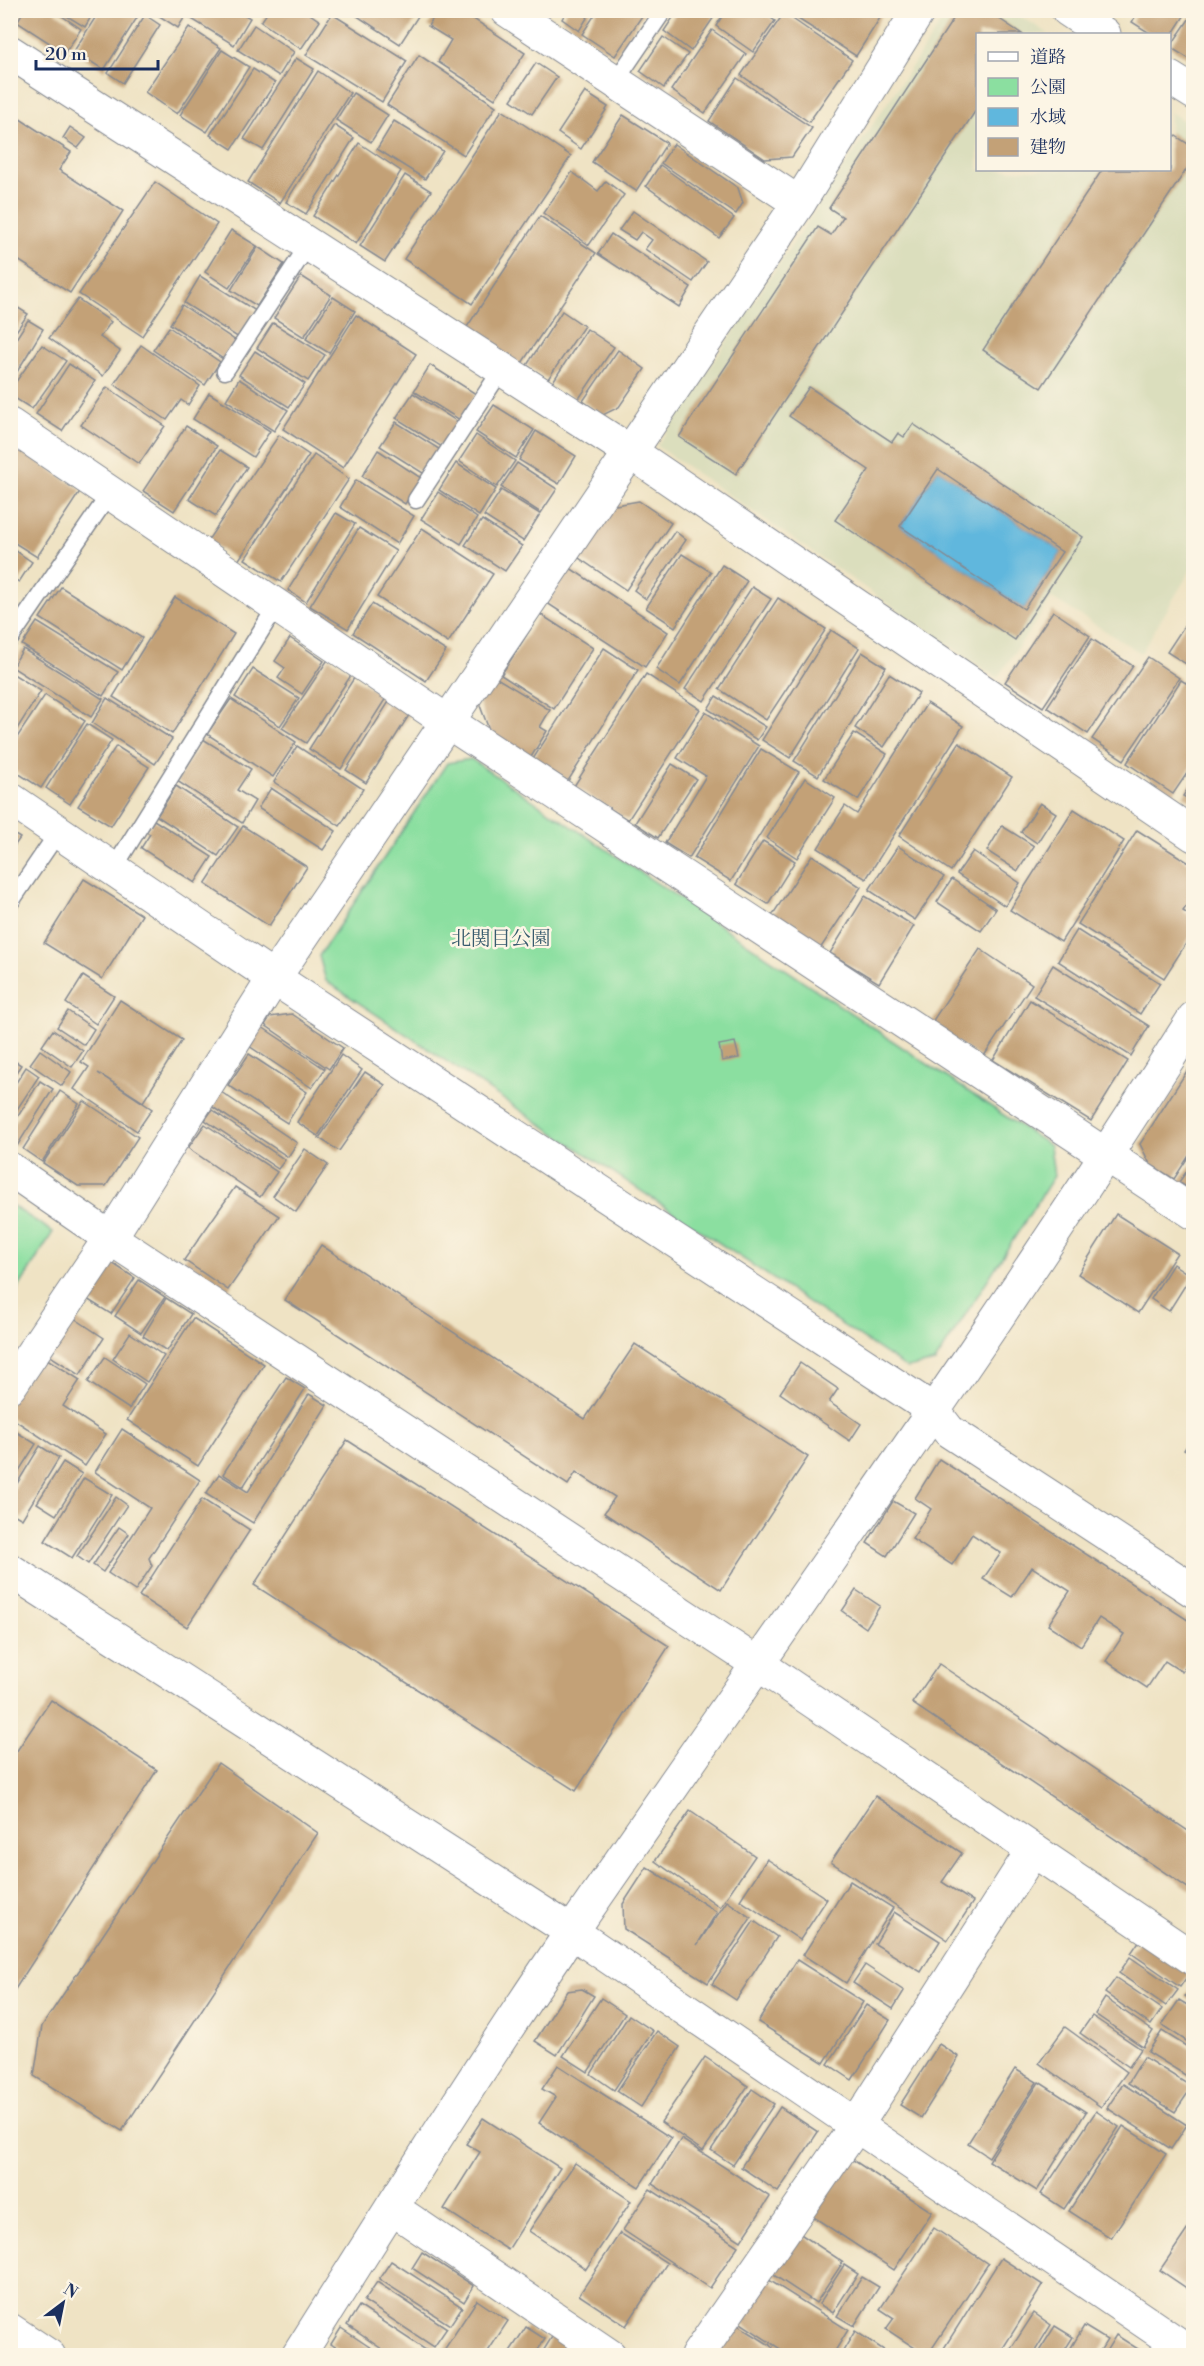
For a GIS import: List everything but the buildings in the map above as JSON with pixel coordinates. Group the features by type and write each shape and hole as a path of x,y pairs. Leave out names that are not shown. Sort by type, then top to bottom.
{"street":[{"path":"10,1386 110,1238 274,978 799,202 920,10"},
{"path":"1068,10 1102,33"},
{"path":"511,12 799,202"},
{"path":"10,52 629,451 1194,835"},
{"path":"1171,79 1194,93"},
{"path":"10,425 448,722 1194,1213"},
{"path":"10,799 274,978 933,1410 949,1431 1194,1591"},
{"path":"298,2355 572,1932 1107,1155 1194,1017"},
{"path":"10,1168 110,1238 758,1664 1194,1959"},
{"path":"10,1570 572,1932 1194,2355"},
{"path":"697,2355 856,2126 1033,1851"},
{"path":"392,2208 610,2355"},
{"path":"10,2330 49,2355"}],"lane":[{"path":"615,82 664,10"},
{"path":"225,371 309,244"},
{"path":"416,500 502,369"},
{"path":"10,639 111,492"},
{"path":"114,868 277,605"},
{"path":"10,903 59,831"}],"shaded area":[{"path":"949,11 1012,11 1047,33 976,33 976,171 1171,171 1171,113 1193,127 1193,566 1141,653 1052,598 997,678 657,446"}],"green space":[{"name":"北関目公園","path":"471,759 1050,1146 1054,1176 935,1362 907,1368 326,981 319,956 447,763"},
{"path":"11,1205 53,1232 15,1294 10,1291"}],"water":[{"path":"938,469 1062,552 1024,609 900,526"}]}
